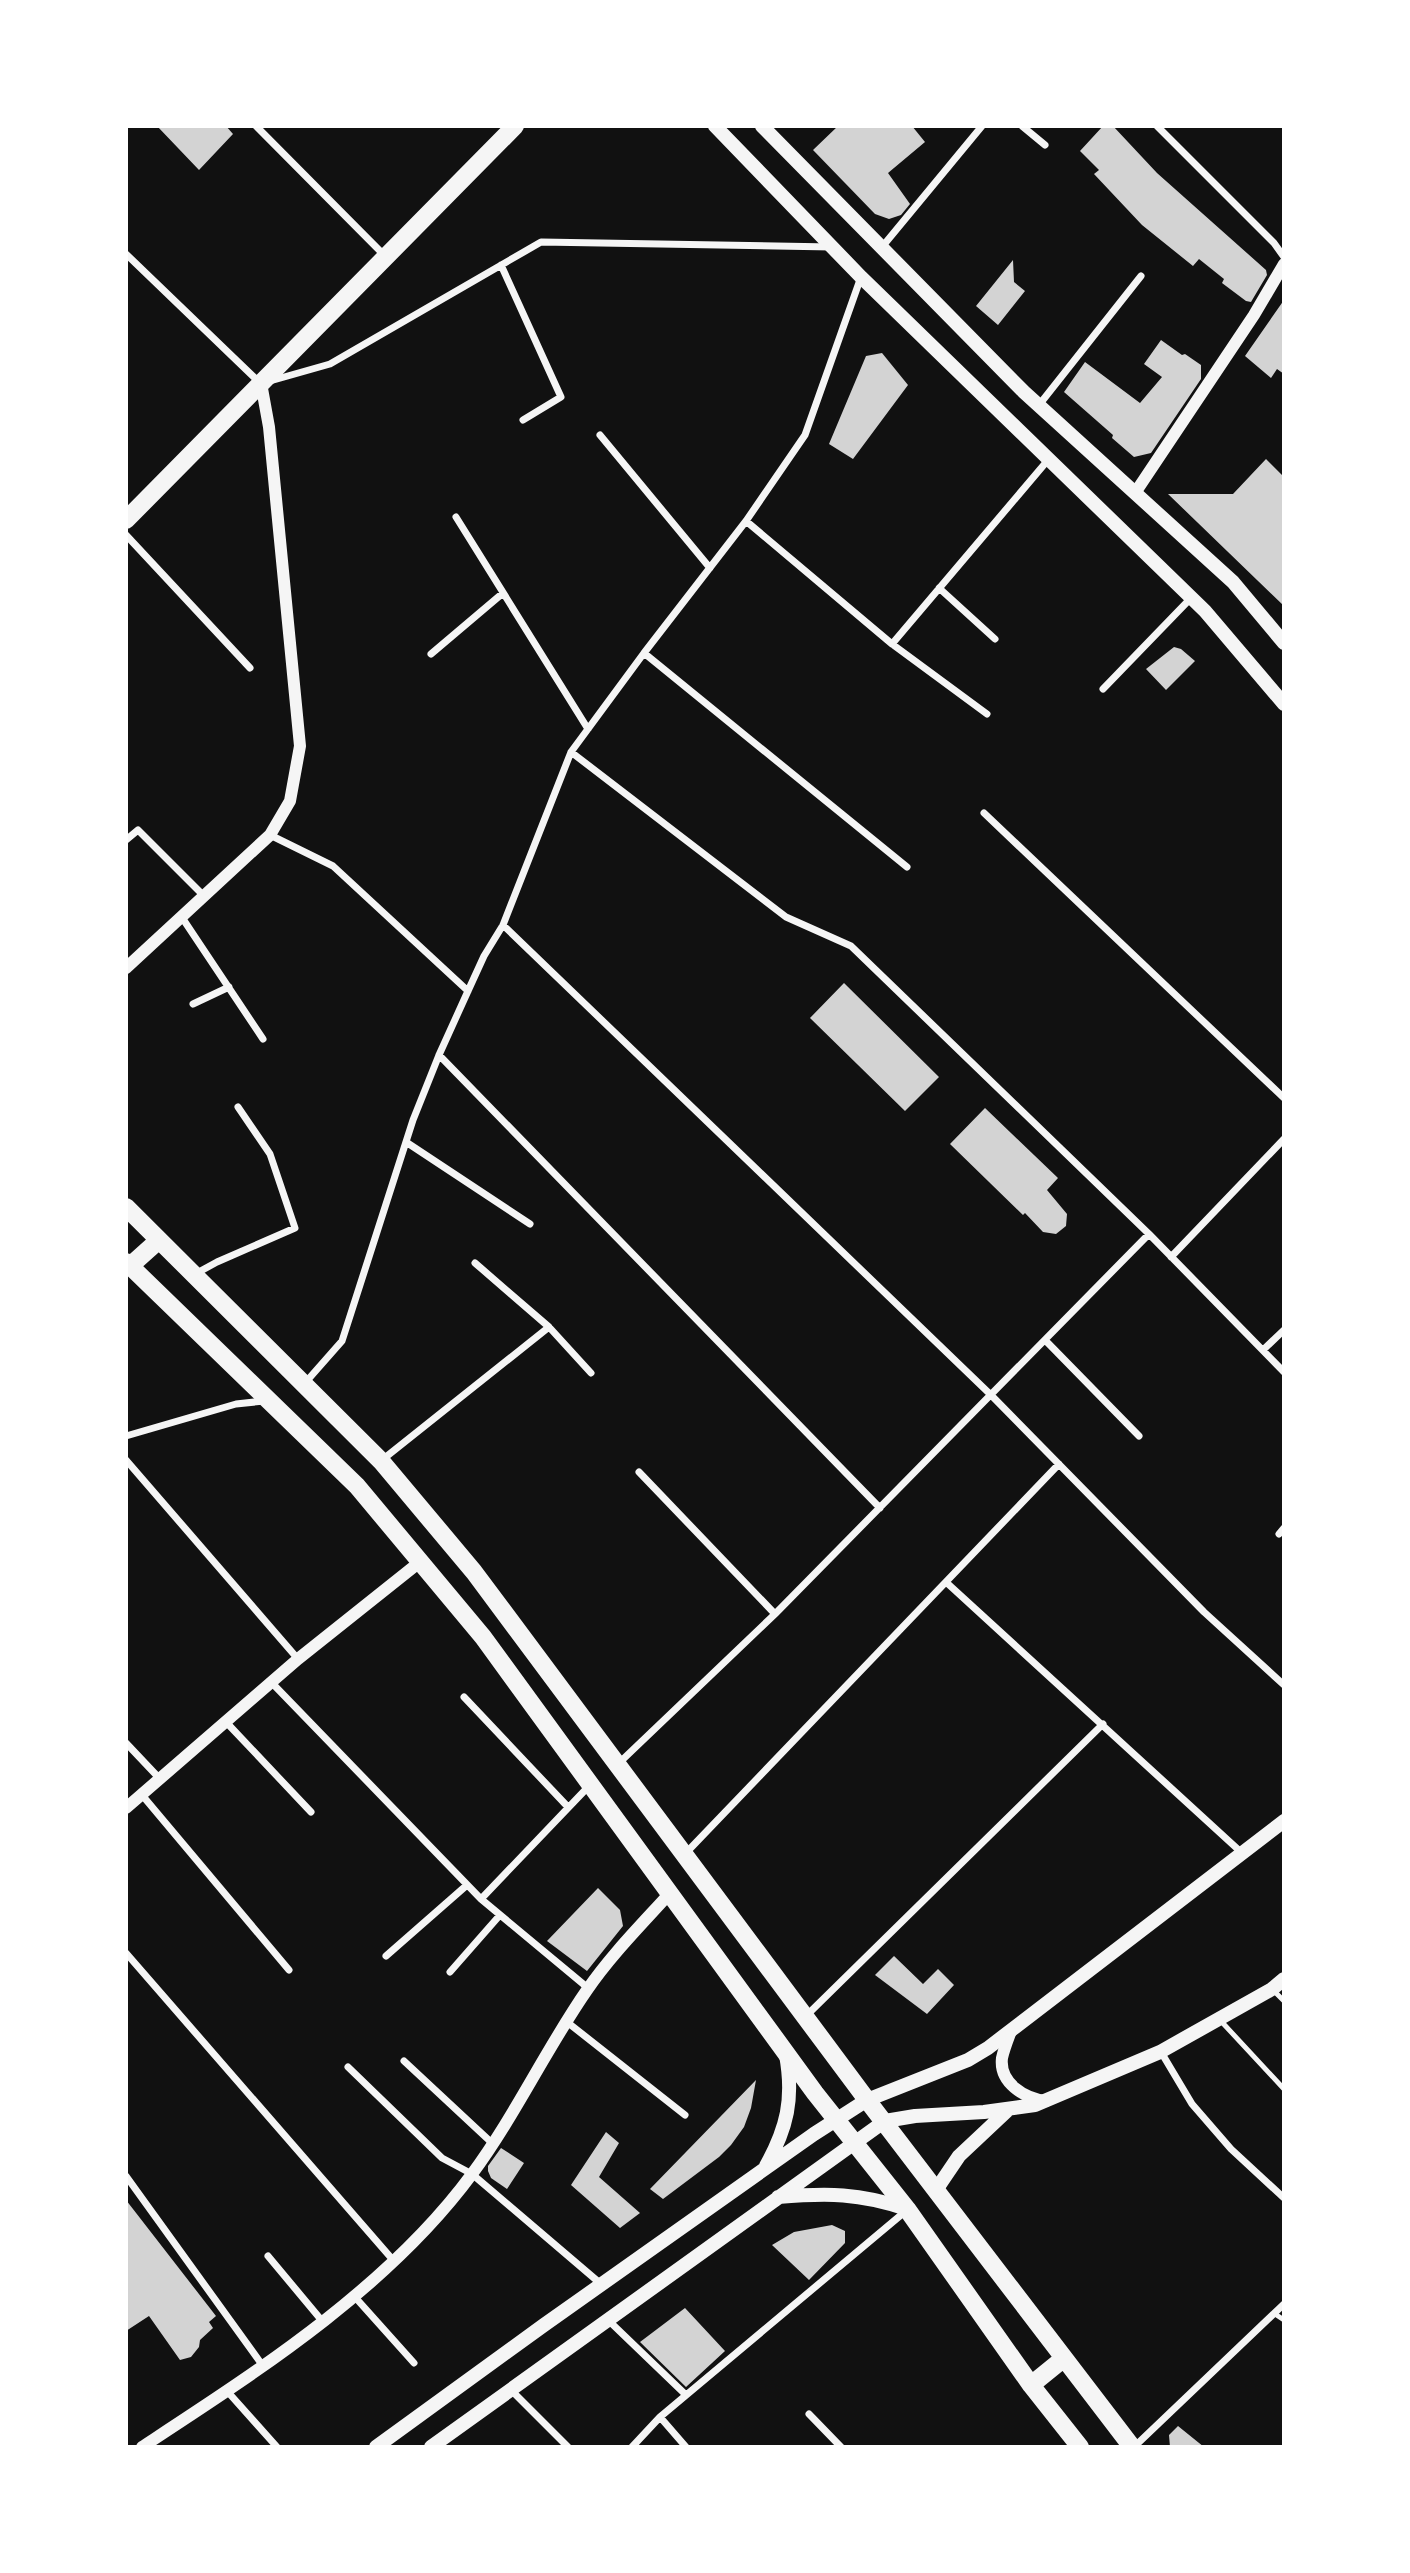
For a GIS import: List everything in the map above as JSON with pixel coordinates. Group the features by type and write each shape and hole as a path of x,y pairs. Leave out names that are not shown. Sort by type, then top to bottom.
{"main road":[{"path":"126,520 514,126"},
{"path":"715,126 861,277 1191,598 1284,705"},
{"path":"732,144 731,132 735,126"},
{"path":"762,126 1038,406 1233,582 1284,643"},
{"path":"126,1207 381,1461 474,1572 867,2100 1133,2447"},
{"path":"159,1240 128,1264 357,1486 483,1637 836,2121 907,2209 1031,2385 1080,2447"},
{"path":"376,2447 765,2168 867,2100 968,2060 988,2048 1284,1821"},
{"path":"439,2445 607,2319 885,2121 1009,2109 1046,2101 1160,2052 1272,1989 1284,1979"},
{"path":"765,2168 781,2139 789,2108 790,2079 785,2050"},
{"path":"936,2190 959,2156 1009,2109"},
{"path":"776,2197 841,2194 882,2201 907,2209"},
{"path":"1031,2385 1063,2359"}],"street":[{"path":"256,126 386,257"},
{"path":"881,247 982,126"},
{"path":"1022,126 1045,145"},
{"path":"1157,126 1274,243 1284,257"},
{"path":"261,383 330,364 541,242 833,247"},
{"path":"126,254 261,383 268,427 300,746 290,800 270,835 126,968"},
{"path":"1135,493 1255,315 1284,264"},
{"path":"501,265 561,397 523,419"},
{"path":"1038,406 1142,276"},
{"path":"305,1383 342,1341 406,1142 439,1055 484,956 503,925 571,752 643,653 746,522 805,435 861,277"},
{"path":"600,435 710,568"},
{"path":"892,644 1048,460"},
{"path":"456,517 588,729"},
{"path":"746,522 892,644 987,714"},
{"path":"126,536 250,668"},
{"path":"939,588 995,639"},
{"path":"431,654 503,593"},
{"path":"1103,689 1191,598"},
{"path":"643,653 907,867"},
{"path":"571,752 786,917 851,946 1149,1234 1284,1372"},
{"path":"984,813 1284,1098"},
{"path":"126,840 138,830 203,895"},
{"path":"270,835 333,866 468,991"},
{"path":"181,916 263,1039"},
{"path":"503,925 991,1395 1204,1612 1284,1685"},
{"path":"193,1004 229,987"},
{"path":"439,1055 880,1508"},
{"path":"195,1274 295,1228 271,1154 238,1107"},
{"path":"1171,1257 1284,1139"},
{"path":"406,1142 530,1224"},
{"path":"618,1764 775,1614 1149,1234"},
{"path":"475,1263 549,1326 591,1373"},
{"path":"381,1461 549,1326"},
{"path":"1263,1350 1284,1330"},
{"path":"1045,1340 1139,1436"},
{"path":"126,1436 236,1404 270,1401"},
{"path":"126,1460 298,1659"},
{"path":"684,1855 1059,1464"},
{"path":"639,1472 775,1614"},
{"path":"126,1808 298,1659 421,1561"},
{"path":"947,1583 1242,1853"},
{"path":"272,1683 481,1899 588,1988"},
{"path":"464,1697 568,1807"},
{"path":"226,1722 311,1812"},
{"path":"806,2016 1103,1724"},
{"path":"126,1743 160,1779"},
{"path":"481,1899 592,1784"},
{"path":"142,1795 289,1970"},
{"path":"386,1956 467,1885"},
{"path":"142,2447 227,2391 323,2322 430,2224 472,2174 588,1988 670,1893"},
{"path":"450,1972 500,1915"},
{"path":"126,1953 393,2260"},
{"path":"567,2022 685,2115"},
{"path":"1011,2031 1002,2058 1003,2074 1015,2088 1030,2099 1046,2101"},
{"path":"1160,2052 1192,2104 1231,2149 1284,2198"},
{"path":"404,2061 492,2143"},
{"path":"348,2067 442,2158 472,2174 601,2285"},
{"path":"126,2176 263,2366"},
{"path":"632,2447 660,2417 907,2209"},
{"path":"268,2256 323,2322"},
{"path":"354,2296 414,2362"},
{"path":"1133,2447 1284,2304"},
{"path":"607,2319 686,2395"},
{"path":"511,2390 568,2447"},
{"path":"227,2391 276,2447"},
{"path":"809,2414 841,2447"},
{"path":"660,2417 686,2447"}],"lane":[{"path":"1272,1989 1284,2001"},
{"path":"1219,2018 1284,2089"},
{"path":"1275,2314 1284,2320"}],"building":[{"path":"157,126 226,126 233,134 199,170"},
{"path":"838,126 912,126 925,142 888,173 910,204 901,215 889,219 875,214 813,150"},
{"path":"1103,126 1113,126 1157,173 1266,270 1267,275 1251,302 1222,283 1224,279 1199,259 1193,266 1142,225 1094,174 1099,170 1080,151"},
{"path":"1013,260 1014,282 1025,291 998,325 976,306"},
{"path":"1284,300 1284,374 1277,369 1271,378 1245,356"},
{"path":"1161,340 1201,365 1201,379 1151,453 1134,457 1064,392 1085,362 1140,403 1162,377 1144,364"},
{"path":"882,353 908,385 853,459 829,444 866,356"},
{"path":"1266,459 1284,477 1284,606 1168,494 1233,494"},
{"path":"1174,647 1181,649 1195,661 1166,690 1146,669"},
{"path":"844,983 939,1077 905,1111 810,1018"},
{"path":"985,1108 1058,1178 1047,1190 1067,1214 1066,1226 1056,1234 1043,1232 950,1144"},
{"path":"598,1888 620,1910 623,1926 587,1971 547,1941"},
{"path":"894,1956 923,1984 938,1969 954,1985 927,2014 875,1975"},
{"path":"756,2080 744,2127 731,2145 663,2199 650,2189"},
{"path":"606,2132 619,2143 599,2177 640,2213 620,2228 571,2185"},
{"path":"501,2148 524,2163 507,2189 491,2178 488,2171 488,2166"},
{"path":"126,2200 216,2316 209,2322 213,2328 200,2340 199,2347 191,2357 180,2360 149,2316 126,2331"},
{"path":"832,2225 845,2231 845,2243 809,2280 772,2245 794,2232"},
{"path":"685,2308 725,2351 686,2387 640,2342"},
{"path":"1178,2426 1204,2447 1170,2447 1169,2435"}]}
